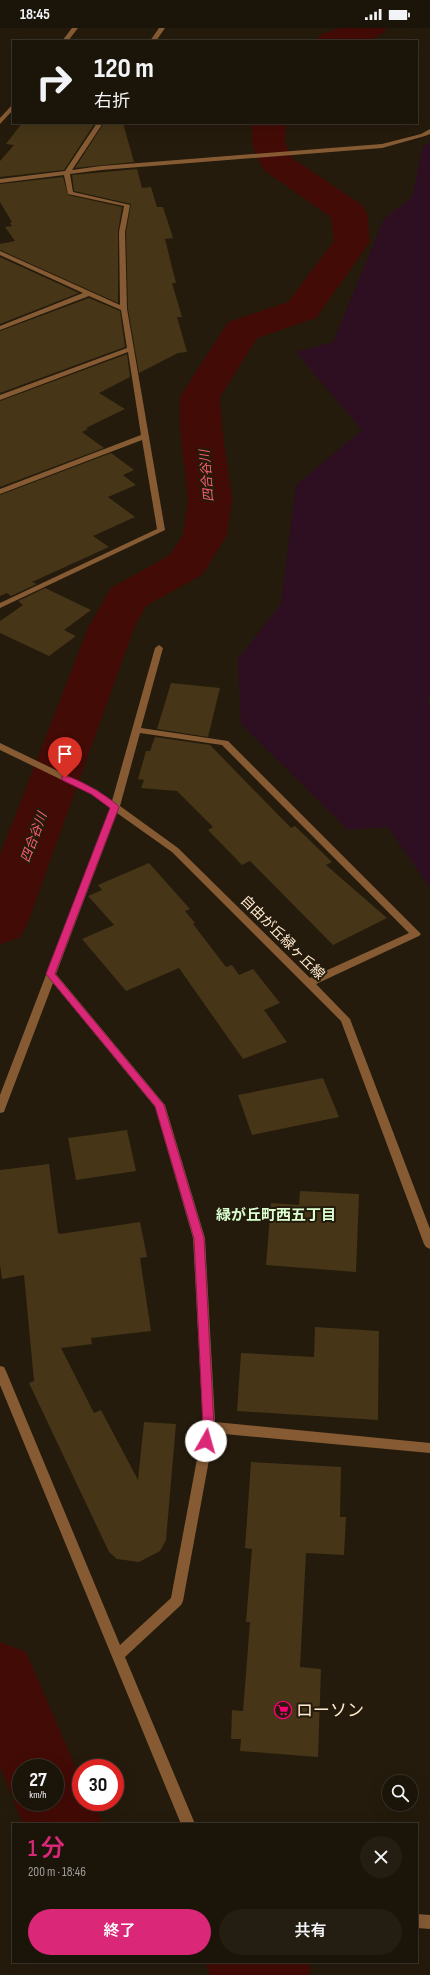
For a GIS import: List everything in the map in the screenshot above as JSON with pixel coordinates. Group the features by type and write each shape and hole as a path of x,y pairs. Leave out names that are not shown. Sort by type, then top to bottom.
{"street":[{"path":"66,40 75,28"},
{"path":"154,40 162,28"},
{"path":"0,122 12,107"},
{"path":"0,606 161,530 144,437 124,309 122,232 127,205 70,193 67,172 99,124"},
{"path":"0,182 101,168 382,146 423,135 430,131"},
{"path":"0,253 124,309"},
{"path":"0,328 89,294"},
{"path":"0,398 130,349"},
{"path":"0,492 144,437"},
{"path":"0,1108 115,807 159,648"},
{"path":"136,730 225,743 416,934 309,983"},
{"name":"自由が丘緑ヶ丘線","path":"4,748 94,792 175,850 345,1019 429,1239"},
{"path":"51,974 160,1105 199,1238 209,1426 177,1601 118,1655"},
{"path":"0,1371 188,1823"},
{"path":"209,1426 430,1448"},
{"path":"418,1921 430,1922"}],"shaded area":[{"path":"430,142 430,697 427,698 430,708 430,888 388,827 348,830 241,724 238,659 281,604 296,485 362,430 296,352 333,342 384,219 412,197 423,146"}],"building":[{"path":"21,124 94,124 64,170 0,177 0,161 14,145 6,144"},
{"path":"103,124 123,124 134,162 75,168"},
{"path":"137,169 142,188 151,187 157,207 163,207 173,238 165,239 176,283 172,283 182,317 177,317 187,352 178,353 139,373 128,309 126,232 131,204 74,191 72,175"},
{"path":"63,177 68,195 122,207 118,232 118,303 0,250 0,244 15,241 5,227 12,226 10,223 12,222 0,202 0,184"},
{"path":"0,257 79,293 0,324"},
{"path":"89,298 120,311 125,347 0,393 0,331"},
{"path":"127,354 130,377 99,393 125,409 86,428 88,429 82,432 104,448 0,487 0,401"},
{"path":"111,453 134,470 123,475 136,485 108,497 135,517 93,536 109,547 32,582 37,584 11,596 7,593 0,596 0,495"},
{"path":"45,588 91,610 64,630 76,636 49,656 0,633 0,621 23,605 18,601"},
{"path":"171,683 220,688 208,737 157,729"},
{"path":"155,737 210,745 291,828 295,826 332,862 326,865 387,918 333,945 250,861 242,865 208,830 213,827 177,791 141,788 144,780 138,779 146,751 150,751"},
{"path":"149,863 190,909 185,911 195,923 193,924 226,967 232,965 239,975 253,969 280,1003 264,1010 287,1042 243,1059 179,968 126,991 82,939 114,925 88,896 102,890 98,885"},
{"path":"323,1078 339,1117 252,1135 238,1095"},
{"path":"127,1130 136,1171 76,1180 68,1138"},
{"path":"49,1164 58,1233 60,1234 140,1222 147,1257 140,1258 151,1331 91,1338 92,1344 61,1348 94,1413 101,1410 138,1480 144,1422 176,1424 166,1540 160,1551 139,1562 117,1559 109,1552 29,1383 34,1381 24,1275 2,1279 0,1265 0,1170"},
{"path":"300,1191 359,1194 356,1272 266,1265 271,1203 299,1205"},
{"path":"315,1327 379,1331 378,1420 237,1411 241,1353 314,1357"},
{"path":"251,1462 341,1467 340,1517 346,1517 344,1555 306,1553 300,1667 321,1669 318,1757 240,1751 241,1739 231,1739 232,1710 243,1711 250,1622 246,1622 252,1549 245,1548"}],"waterway":[{"name":"四合谷川","path":"335,40 371,28"},
{"name":"四合谷川","path":"0,925 111,628 127,598 187,564 205,535 210,500 201,428 200,397 242,330 302,310 352,242 349,213 277,164 268,143 269,124"},
{"name":"四合谷川","path":"0,1677 34,1759"},
{"name":"四合谷川","path":"57,1811 64,1823"},
{"name":"四合谷川","path":"248,1963 271,1970"}],"place":[{"name":"ローソン","path":"283,1710"}],"district":[{"name":"緑が丘町西五丁目","path":"276,1215"}],"route":[{"path":"65,778 94,792 115,807 51,974 160,1105 199,1238 209,1426 206,1441"}]}
